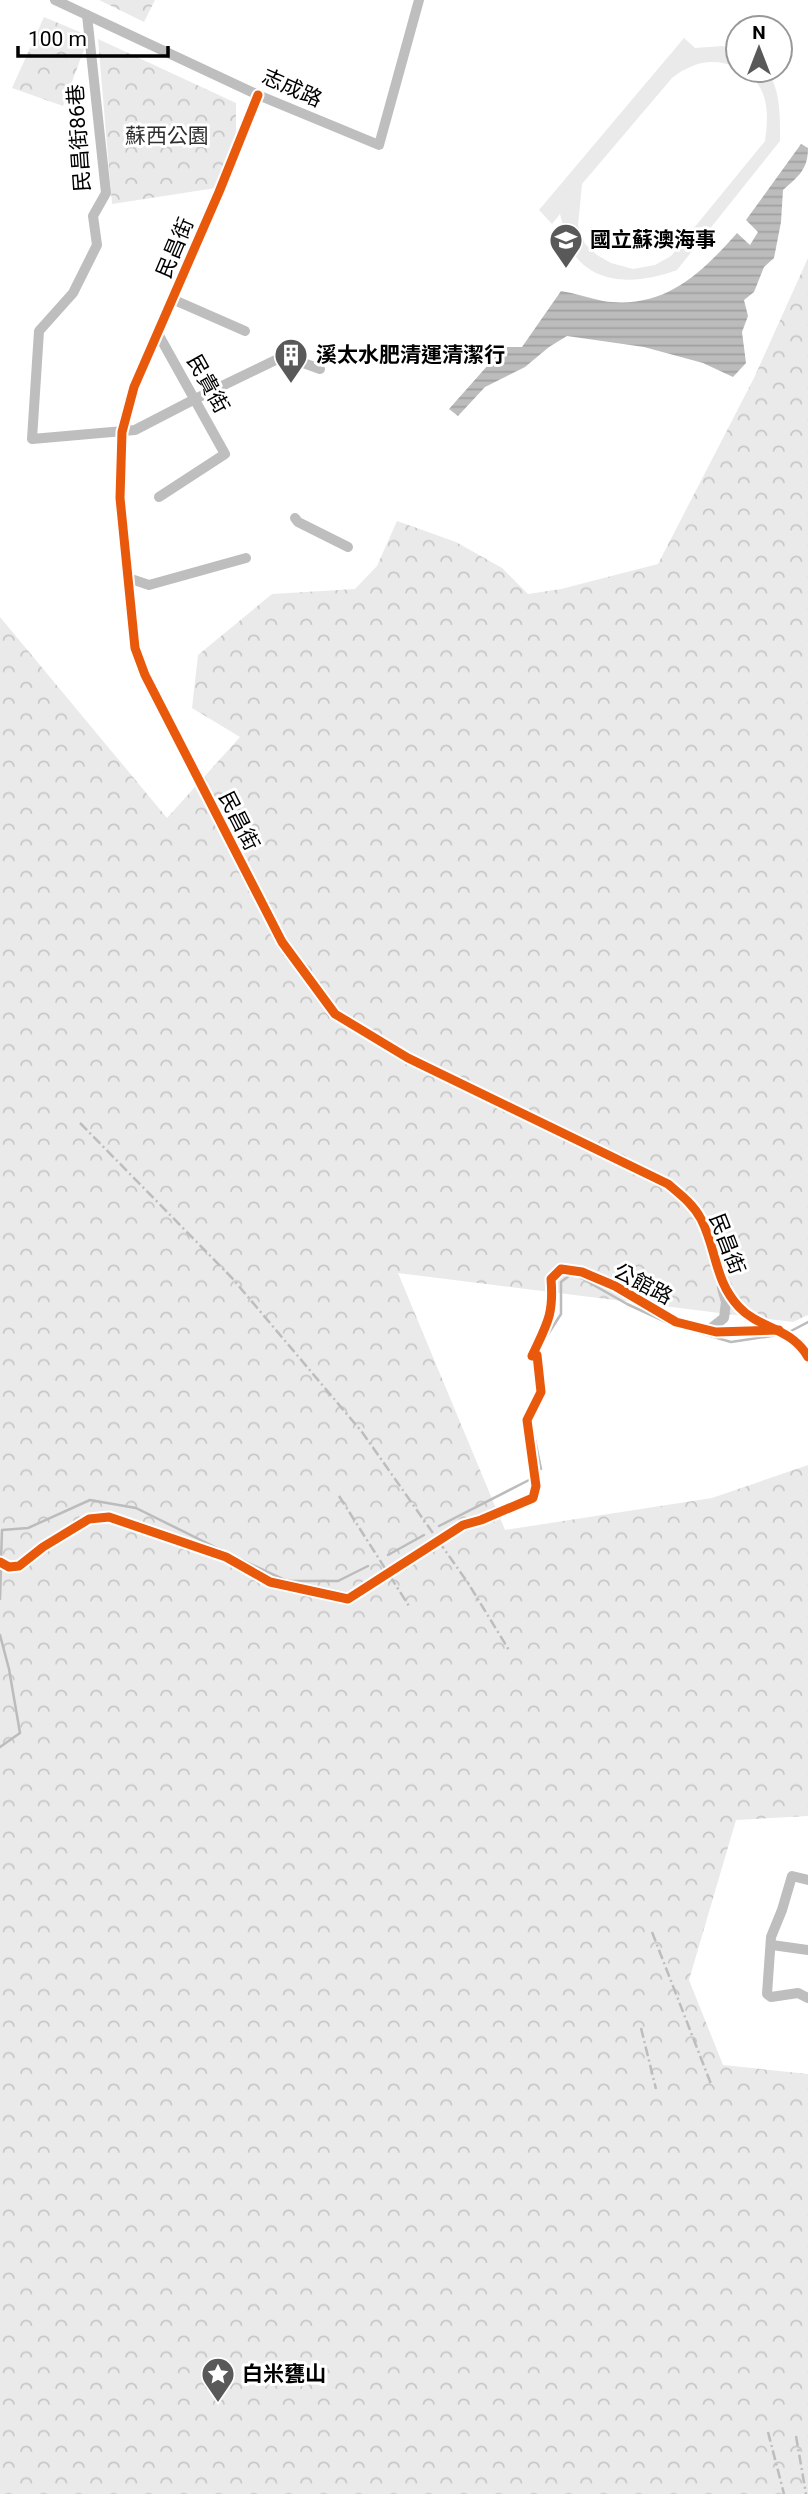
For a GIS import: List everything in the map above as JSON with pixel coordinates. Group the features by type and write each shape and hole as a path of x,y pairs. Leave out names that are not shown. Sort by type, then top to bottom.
{"street":[{"name":"志成路","path":"55,0 258,95 379,145 419,0"},
{"name":"民昌街86巷","path":"87,15 106,194 93,216 97,245 73,293 39,331 33,439 122,432"},
{"name":"民昌街","path":"258,95 134,387 122,432 120,498 135,648 145,676 282,942 335,1014 408,1058 668,1184 690,1202 702,1220 720,1280 740,1309 779,1330"},
{"path":"172,299 245,331"},
{"name":"民貴街","path":"158,332 225,454 159,497"},
{"path":"122,432 135,430 284,356 320,369"},
{"path":"295,518 348,547"},
{"path":"128,578 149,585 246,558"},
{"name":"公館路","path":"463,1525 533,1498 536,1486 527,1420 541,1392 537,1355 532,1356 548,1322 553,1304 551,1279 561,1269 582,1272 615,1286 676,1322 716,1332 779,1330"},
{"path":"710,1329 724,1318 726,1302 720,1280"},
{"path":"779,1330 803,1349 808,1357"},
{"path":"0,1562 9,1567 19,1566 43,1547 89,1519 110,1517 226,1557 270,1582 348,1599"},
{"path":"808,1880 792,1876 771,1937 766,1981 767,1994 776,1997 799,1993 808,1998"},
{"path":"772,1945 808,1950"}],"green space":[{"path":"99,0 155,0 144,22"},
{"path":"44,17 89,36 63,106 12,88"},
{"path":"684,38 695,48 724,46 724,64 712,62 696,65 672,78 582,184 578,226 585,244 611,263 633,269 655,265 671,256 765,141 767,110 758,84 774,84 779,104 780,141 677,270 632,280 603,276 578,260 569,246 560,214 552,224 539,210"},
{"name":"蘇西公園","path":"98,39 236,103 236,140 216,188 112,204"},
{"path":"808,258 808,1315 793,1322 398,1273 505,1530 712,1498 808,1465 808,1816 736,1820 689,1980 723,2065 808,2074 808,2494 0,2494 0,617 167,818 240,737 192,708 198,655 272,594 355,589 377,566 397,521 456,542 502,568 528,594 561,589 658,564 754,378"}],"shaded area":[{"path":"801,144 808,148 806,161 798,176 783,190 781,222 774,258 764,267 754,292 744,300 748,316 742,332 746,363 733,377 703,363 644,347 567,336 525,367 485,387 458,416 449,409 504,347 522,347 561,291 603,301 644,300 679,286 709,263 737,233 750,245 758,232 746,220"}],"waterway":[{"path":"545,1339 561,1314 561,1282 570,1275"},
{"path":"576,1275 666,1322"},
{"path":"791,1331 808,1322"},
{"path":"679,1327 731,1342 778,1335"},
{"path":"534,1435 541,1469"},
{"path":"439,1526 531,1479"},
{"path":"1,1561 2,1530 28,1528 90,1500 136,1508 227,1553"},
{"path":"388,1555 424,1535"},
{"path":"233,1556 287,1581 338,1581 368,1566"},
{"path":"0,1599 1,1568"},
{"path":"0,1635 20,1733 0,1747"}],"tunnel":[{"path":"348,1599 463,1525"}],"railway":[{"path":"80,1123 232,1278 362,1432 468,1583 509,1650"},
{"path":"339,1496 409,1606"},
{"path":"652,1932 711,2084"},
{"path":"641,2028 656,2089"},
{"path":"768,2432 784,2494"},
{"path":"796,2436 806,2494"}],"cycle path":[{"path":"258,95 134,387 122,432 120,498 135,648 145,675 282,942 335,1014 408,1058 668,1184 690,1204 701,1219 720,1275 739,1307 756,1320 793,1340 808,1357"},
{"path":"0,1562 9,1567 19,1566 43,1547 89,1519 109,1517 226,1557 270,1582 348,1599 463,1525 533,1498 536,1486 527,1420 541,1392 537,1355 532,1356 548,1319 551,1279 561,1269 582,1272 615,1286 676,1322 716,1332 779,1330"}],"place":[{"name":"國立蘇澳海事","path":"566,270"},
{"name":"溪太水肥清運清潔行","path":"291,385"},
{"name":"白米甕山","path":"218,2404"}]}
